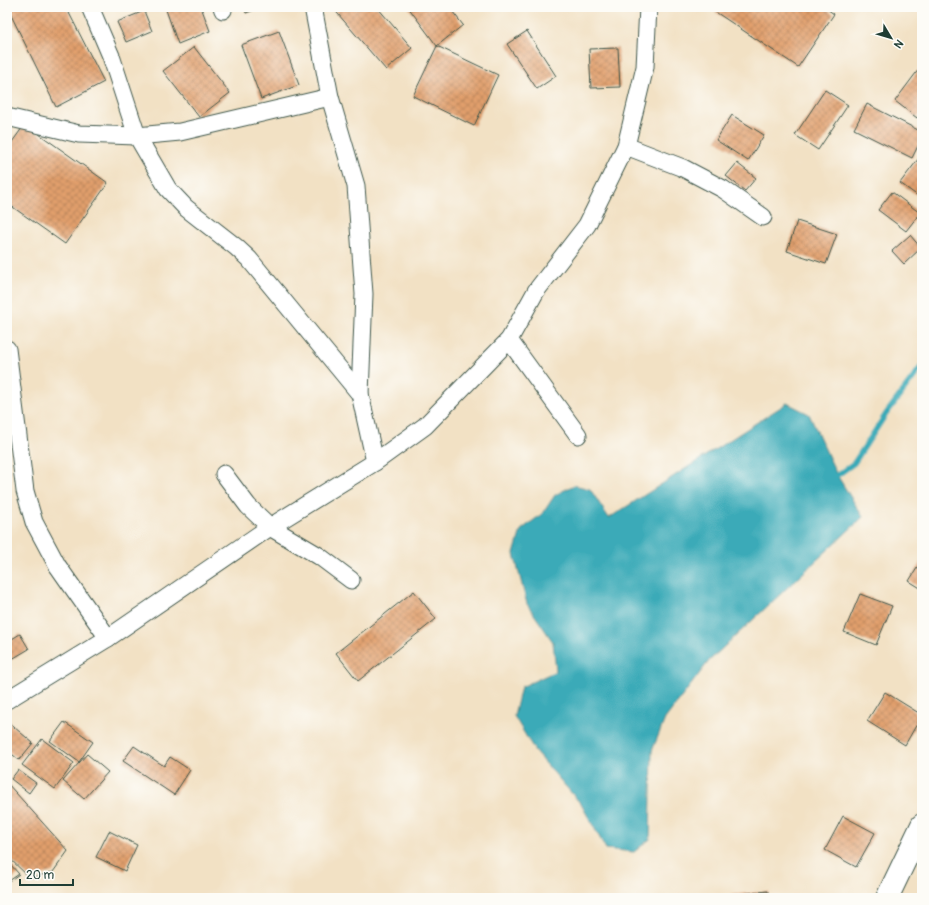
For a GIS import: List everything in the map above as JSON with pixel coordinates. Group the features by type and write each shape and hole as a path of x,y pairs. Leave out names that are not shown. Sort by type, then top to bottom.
{"street":[{"path":"90,7 111,56 137,136 168,189 186,208 249,259 360,394"},
{"path":"313,7 330,97 356,186 364,294 360,394 375,462"},
{"path":"7,700 108,638 270,527 375,462 425,426 509,340 536,291 587,225 626,146 645,67 648,7"},
{"path":"7,117 79,134 137,136 180,132 330,97"},
{"path":"626,146 683,168 723,189 763,217"},
{"path":"509,340 578,435"},
{"path":"7,350 25,491 34,522 58,565 108,638"},
{"path":"224,474 248,506 270,527 320,556 351,580"},
{"path":"887,898 922,825"}],"water":[{"path":"787,403 809,414 837,475 863,517 709,661 665,719 652,751 650,839 634,852 606,849 581,804 535,751 514,716 521,687 556,671 553,642 527,604 514,554 521,530 543,513 555,495 574,485 590,489 609,518"}],"building":[{"path":"7,7 66,7 104,82 56,107"},
{"path":"165,7 201,7 210,31 178,44"},
{"path":"244,7 263,7 246,13"},
{"path":"332,7 377,7 412,48 386,70"},
{"path":"408,7 449,7 463,25 437,46"},
{"path":"717,7 824,7 834,14 798,67 714,11"},
{"path":"144,11 152,31 126,42 117,22"},
{"path":"279,31 299,85 261,99 241,45"},
{"path":"527,31 556,76 537,89 507,44"},
{"path":"437,46 498,75 474,126 413,96"},
{"path":"194,47 230,93 199,117 163,71"},
{"path":"618,48 620,87 591,88 589,49"},
{"path":"922,65 922,112 917,118 895,101"},
{"path":"825,90 848,105 818,150 795,135"},
{"path":"867,104 922,132 922,138 912,158 854,129"},
{"path":"732,115 764,135 748,161 716,140"},
{"path":"25,124 108,183 65,244 7,203 7,149"},
{"path":"919,158 922,160 922,199 900,183"},
{"path":"737,163 756,178 745,191 726,176"},
{"path":"892,192 920,213 906,231 878,210"},
{"path":"797,221 837,234 826,264 787,251"},
{"path":"910,235 921,248 904,264 892,251"},
{"path":"922,560 922,589 909,581"},
{"path":"414,591 436,619 358,681 336,653"},
{"path":"860,594 892,606 876,645 844,632"},
{"path":"20,634 29,649 7,662 7,642"},
{"path":"885,692 922,715 905,745 867,721"},
{"path":"8,722 33,743 19,760 7,750"},
{"path":"64,722 93,742 79,762 50,741"},
{"path":"42,739 74,763 55,789 22,765"},
{"path":"134,746 164,766 170,757 190,770 174,795 123,761"},
{"path":"87,754 108,772 84,799 63,781"},
{"path":"18,770 36,783 29,793 11,779"},
{"path":"7,783 68,851 53,872 30,878 7,856"},
{"path":"843,816 875,833 856,867 825,850"},
{"path":"109,831 137,845 125,871 96,857"},
{"path":"9,863 19,874 9,881 7,865"},
{"path":"768,891 768,898 729,898 729,895"}],"waterway":[{"path":"832,479 854,463 886,414 922,366"}]}
